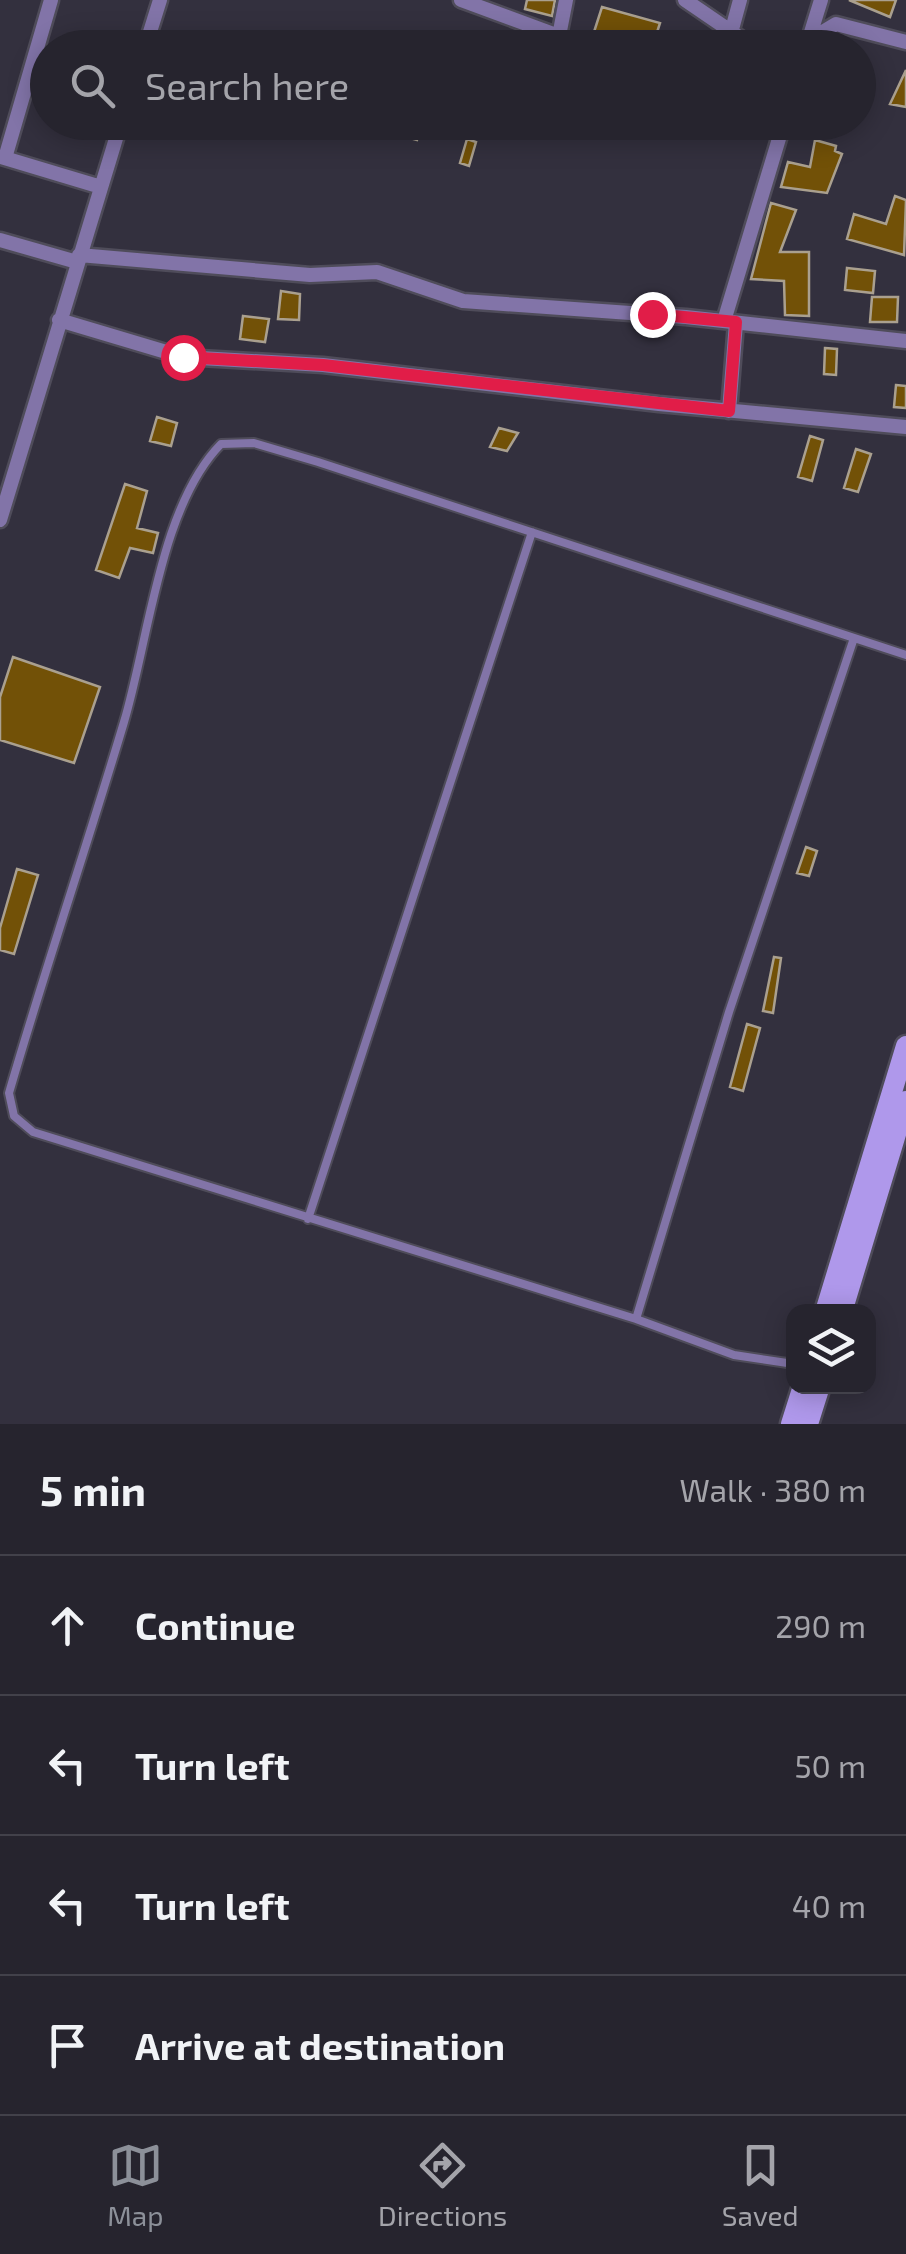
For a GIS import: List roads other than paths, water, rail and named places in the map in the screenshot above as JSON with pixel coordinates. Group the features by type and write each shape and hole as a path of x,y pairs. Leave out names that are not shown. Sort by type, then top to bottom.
{"street":[{"path":"43,30 52,0"},
{"path":"150,30 160,0"},
{"path":"461,0 543,30"},
{"path":"559,30 566,0"},
{"path":"685,0 727,30"},
{"path":"732,30 740,0"},
{"path":"810,30 821,0"},
{"path":"827,30 836,24 859,30"},
{"path":"876,34 906,42"},
{"path":"30,71 3,158 100,187"},
{"path":"0,520 115,140"},
{"path":"729,411 730,322 779,140"},
{"path":"0,240 78,259 310,275 377,272 464,301 730,322 906,341"},
{"path":"59,320 183,357 323,365 906,427"},
{"path":"827,1304 906,1046"},
{"path":"844,1304 906,1102"},
{"path":"792,1424 801,1394"},
{"path":"808,1424 817,1394"}],"lane":[{"path":"786,1363 734,1354 636,1318 33,1132 20,1123 8,1103 136,683 168,551 185,499 205,460 221,444 233,441 286,452 906,655"},
{"path":"308,1219 532,532"},
{"path":"636,1318 729,1012 854,638"}]}
